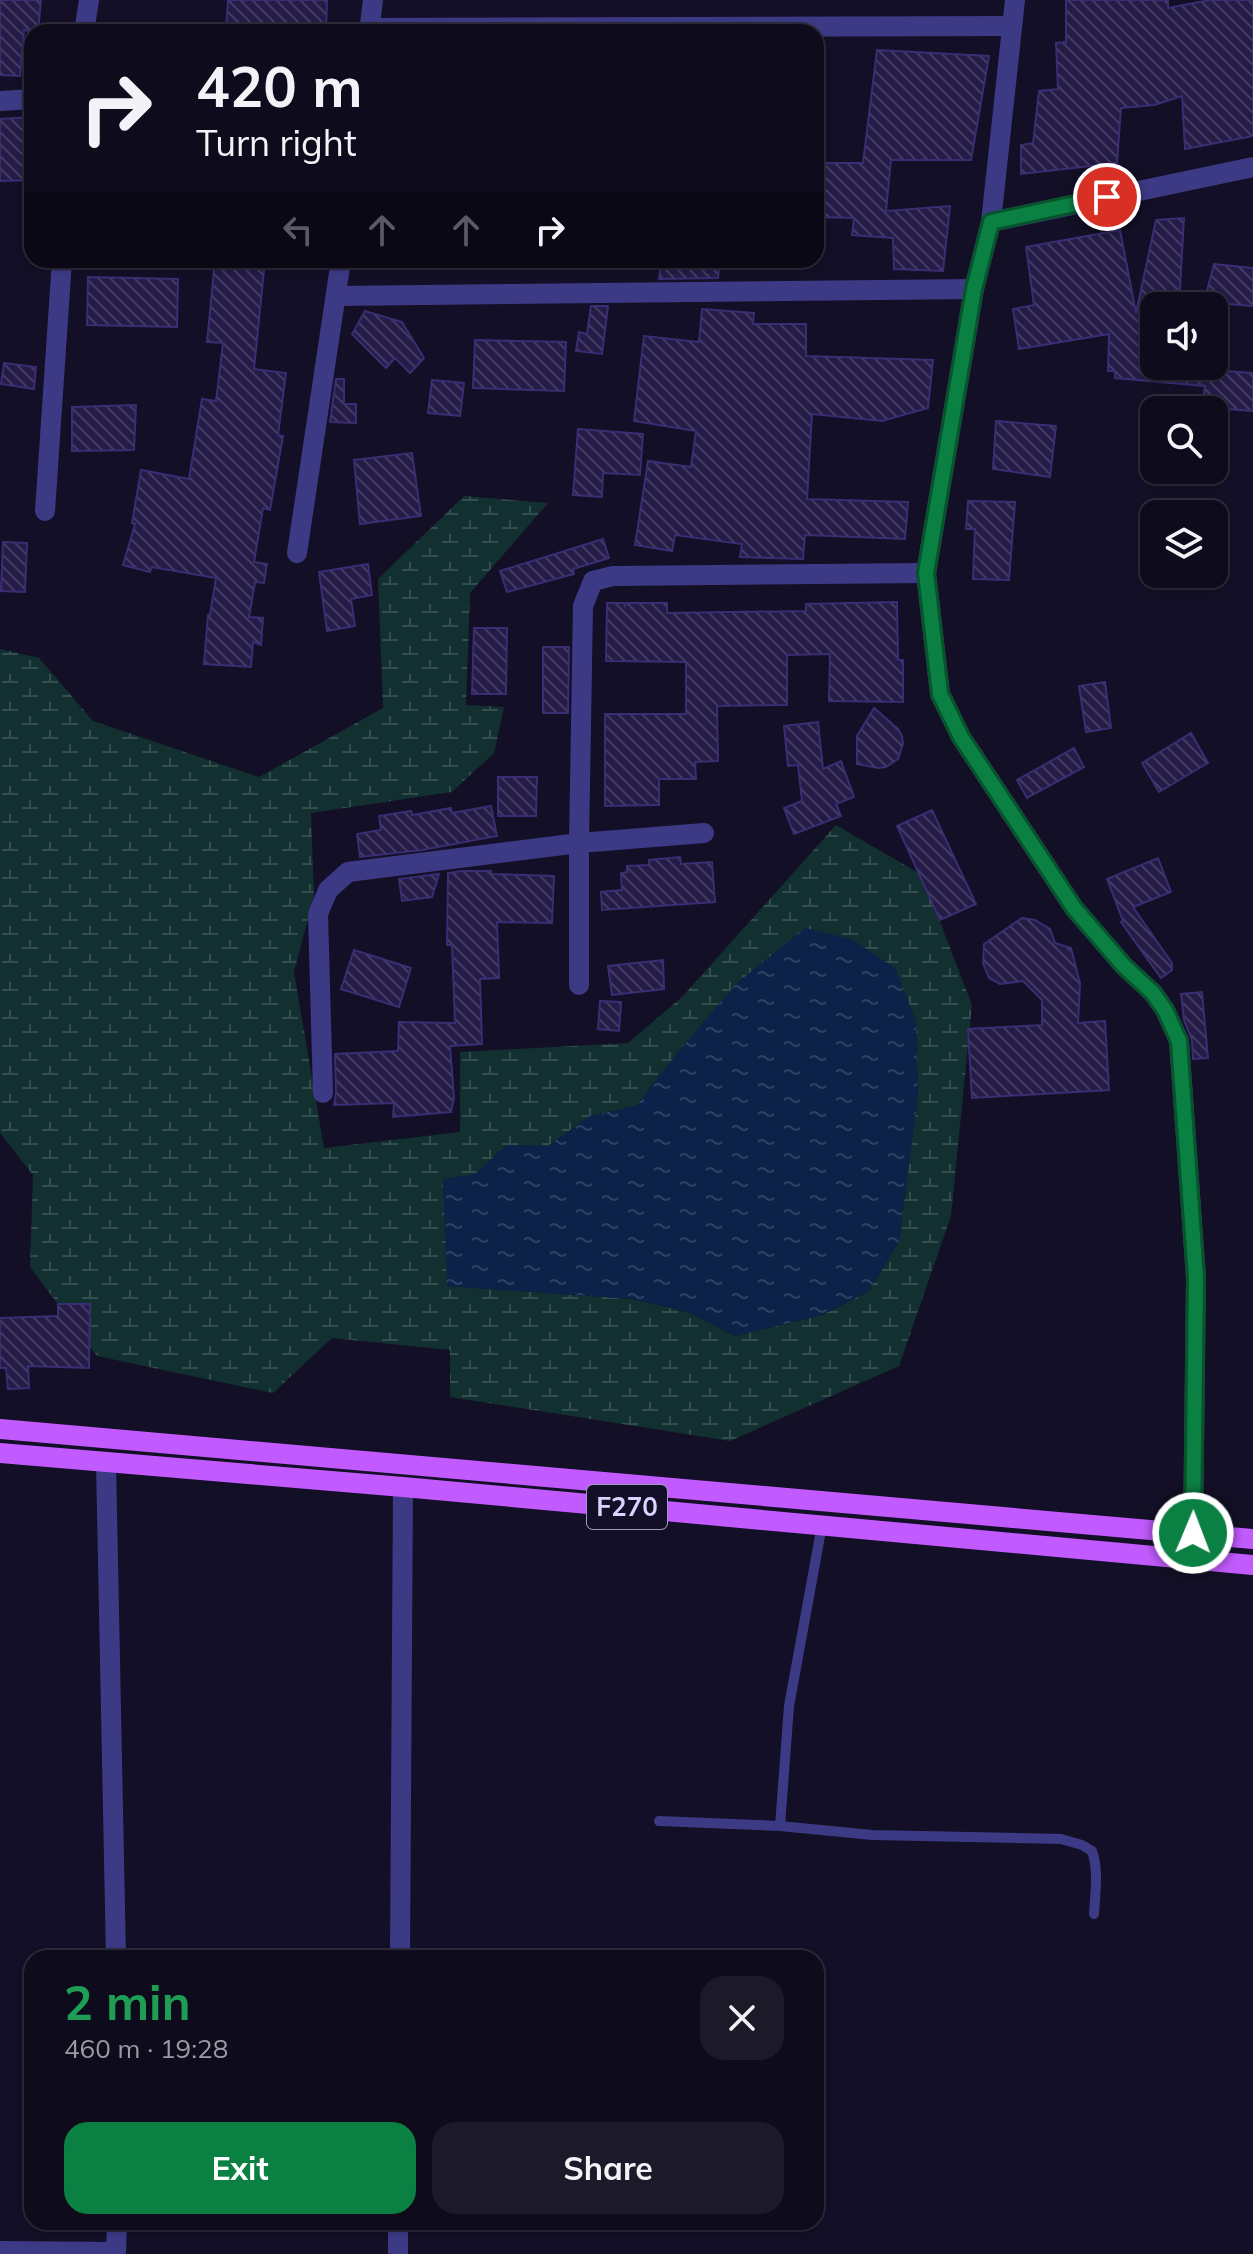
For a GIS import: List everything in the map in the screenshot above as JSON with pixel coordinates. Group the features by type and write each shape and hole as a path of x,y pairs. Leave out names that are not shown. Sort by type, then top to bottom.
{"main road":[{"name":"F270","path":"0,1429 1253,1539"},
{"name":"F270","path":"0,1453 1253,1565"}],"street":[{"path":"85,24 89,0"},
{"path":"370,24 373,0"},
{"path":"1015,0 991,222 974,289 926,573 940,694 961,737 1074,908 1124,966 1153,993 1165,1010 1179,1041 1196,1278 1193,1533"},
{"path":"824,27 1011,26"},
{"path":"0,101 24,100"},
{"path":"991,222 1253,167"},
{"path":"45,511 61,268"},
{"path":"297,553 340,268"},
{"path":"336,296 974,289"},
{"path":"579,985 583,606 593,581 613,576 926,573"},
{"path":"323,1093 318,914 328,890 348,872 579,843 704,833"},
{"path":"106,1462 116,1950"},
{"path":"400,1950 403,1487"},
{"path":"0,2251 116,2253 117,2230"},
{"path":"398,2230 398,2254"}],"lane":[{"path":"780,1826 789,1706 822,1525"},
{"path":"659,1821 780,1826 872,1835 1061,1839 1092,1851 1096,1866 1094,1914"}],"green space":[{"path":"464,496 548,503 470,593 466,705 504,707 494,753 452,792 311,813 314,896 294,972 324,1148 460,1132 460,1052 628,1043 682,997 836,825 922,875 972,1005 951,1216 899,1366 730,1441 450,1397 450,1350 332,1338 273,1393 97,1356 30,1267 33,1175 0,1133 0,649 39,658 93,721 259,777 383,708 378,579","holes":["916,1021 918,1094 899,1241 869,1291 822,1315 735,1336 688,1312 632,1299 448,1286 443,1180 475,1174 507,1145 548,1146 590,1116 636,1106 683,1046"]}],"water":[{"path":"805,928 852,939 895,968 916,1021 918,1094 899,1241 869,1291 821,1315 735,1336 688,1312 632,1299 447,1286 443,1179 475,1174 507,1145 548,1146 590,1116 636,1106 737,983"}],"building":[{"path":"0,0 41,0 39,24 24,24 20,76 0,75"},
{"path":"228,0 327,0 326,24 226,24"},
{"path":"1066,0 1168,0 1168,8 1210,0 1253,0 1253,136 1185,149 1182,96 1154,105 1121,108 1117,163 1021,174 1021,145 1033,143 1039,91 1058,89 1056,43 1066,42"},
{"path":"877,50 989,56 971,160 891,160 886,211 950,206 943,271 894,269 893,238 852,235 854,218 824,217 824,163 863,163"},
{"path":"24,118 24,180 0,181 0,119"},
{"path":"1184,218 1180,292 1141,292 1156,220"},
{"path":"1120,230 1136,313 1140,294 1140,380 1228,380 1228,371 1253,373 1253,411 1228,409 1228,396 1204,396 1205,386 1115,378 1115,371 1108,371 1109,334 1019,349 1013,309 1034,305 1026,247"},
{"path":"1214,264 1253,268 1253,306 1228,304 1228,292 1207,292"},
{"path":"214,268 264,268 254,369 286,373 278,435 283,436 270,510 263,508 254,562 267,564 264,583 255,582 249,617 263,618 261,645 253,642 251,667 204,664 208,615 216,578 152,567 150,572 123,565 135,524 132,523 141,470 189,479 202,399 216,401 223,343 207,342"},
{"path":"661,268 719,268 718,278 659,279"},
{"path":"88,277 178,279 177,327 87,325"},
{"path":"591,306 608,306 602,354 576,351 579,332 587,334"},
{"path":"702,309 754,313 753,324 806,324 806,356 933,360 928,408 882,421 812,414 807,499 908,502 905,539 805,535 803,559 740,557 742,544 675,535 672,551 635,545 648,461 691,467 696,431 634,421 644,336 699,342"},
{"path":"365,311 402,322 424,358 410,373 395,358 386,368 352,334"},
{"path":"475,340 566,342 564,391 473,388"},
{"path":"4,363 36,367 34,389 1,384"},
{"path":"336,379 344,379 344,404 356,404 356,423 330,422"},
{"path":"432,380 464,383 460,416 428,413"},
{"path":"136,405 134,450 72,451 72,407"},
{"path":"996,421 1056,426 1050,477 993,469"},
{"path":"578,429 643,434 640,475 603,473 602,497 573,495"},
{"path":"412,453 421,516 360,524 354,460"},
{"path":"968,501 1015,502 1009,580 973,579 975,529 966,529"},
{"path":"603,539 609,558 573,569 574,574 507,592 500,571"},
{"path":"3,542 27,543 25,592 1,591"},
{"path":"368,564 372,595 351,599 355,626 327,631 319,572"},
{"path":"897,602 898,660 903,660 903,702 829,701 830,654 787,655 787,705 717,706 718,761 695,762 696,779 659,779 659,805 605,806 605,714 686,714 686,662 606,661 607,603 624,603 625,606 626,603 667,603 667,613 806,611 806,604"},
{"path":"474,628 507,628 506,694 472,694"},
{"path":"543,647 569,647 568,713 543,713"},
{"path":"1105,682 1111,728 1086,732 1079,686"},
{"path":"874,708 902,736 898,759 886,767 857,764 857,736"},
{"path":"818,722 823,769 841,761 854,797 836,804 841,816 794,834 784,808 802,801 798,765 788,766 784,726"},
{"path":"1191,733 1208,763 1159,792 1142,763"},
{"path":"1074,748 1084,767 1027,798 1017,780"},
{"path":"498,777 537,777 536,816 498,816"},
{"path":"491,806 497,836 422,850 360,857 357,834 381,830 379,816 411,811 412,815 451,808 452,813"},
{"path":"932,810 976,904 940,920 897,826"},
{"path":"680,857 681,864 712,862 715,902 602,910 601,892 622,890 621,873 627,872 627,866 649,865 649,860"},
{"path":"1158,858 1171,892 1133,907 1172,963 1172,970 1161,978 1121,922 1107,879"},
{"path":"448,873 554,876 552,923 497,922 499,978 480,979 482,1044 450,1046 454,1098 451,1112 393,1117 394,1103 334,1105 335,1054 398,1051 399,1022 455,1023 452,945 447,945"},
{"path":"439,874 432,897 402,901 399,879"},
{"path":"1022,918 1035,920 1050,929 1055,943 1071,948 1080,983 1078,1023 1105,1021 1109,1090 972,1098 968,1029 1042,1025 1042,1000 1023,981 1000,984 989,978 983,963 984,944"},
{"path":"354,950 411,968 399,1007 341,989"},
{"path":"663,960 664,989 612,995 608,966"},
{"path":"1202,992 1208,1058 1193,1059 1192,1040 1184,1020 1181,994"},
{"path":"600,1001 621,1002 619,1031 598,1029"},
{"path":"58,1304 90,1304 89,1368 28,1366 29,1388 8,1389 6,1368 0,1368 0,1318 58,1316"}],"route":[{"path":"1107,197 991,222 974,289 926,573 940,694 961,737 1074,908 1124,966 1153,993 1165,1010 1179,1041 1196,1278 1193,1533"}]}
